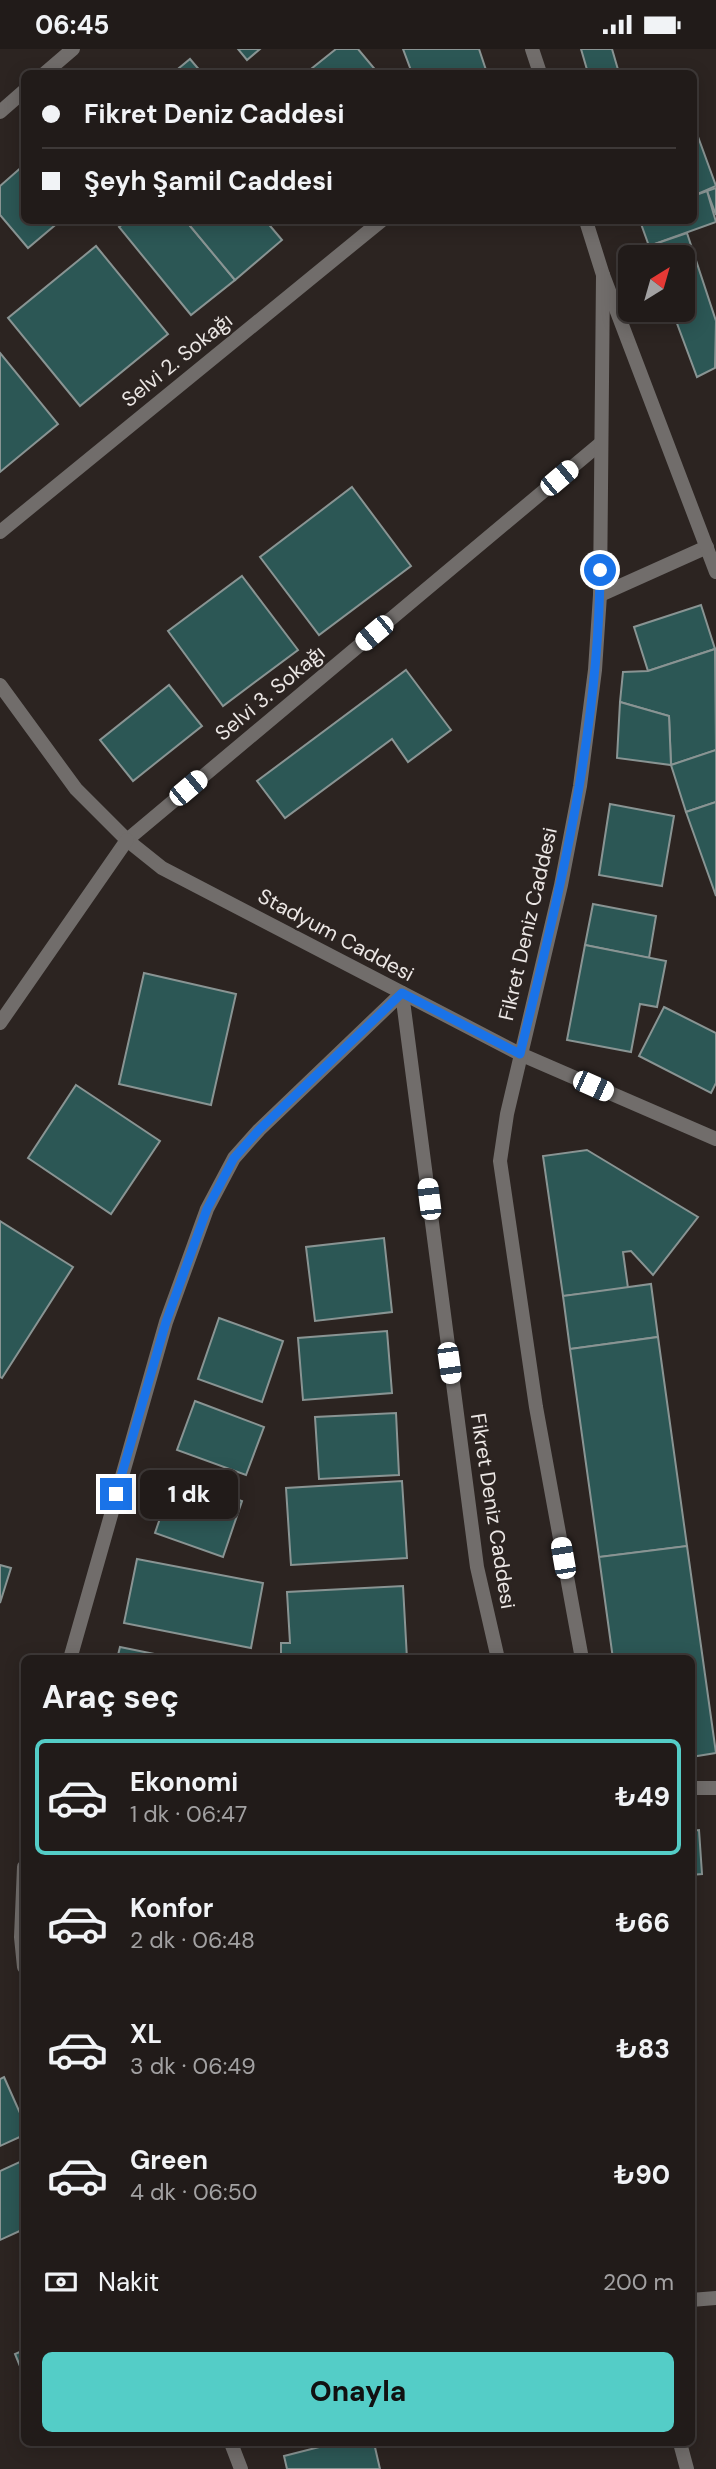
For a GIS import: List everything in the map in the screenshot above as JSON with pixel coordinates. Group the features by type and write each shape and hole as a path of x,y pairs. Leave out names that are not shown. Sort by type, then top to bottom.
{"street":[{"path":"49,70 74,49"},
{"path":"532,49 539,70"},
{"path":"0,112 21,94"},
{"name":"Selvi 2. Sokağı","path":"0,532 377,224"},
{"path":"587,224 603,275 716,572"},
{"name":"Fikret Deniz Caddesi","path":"581,1655 536,1407 504,1204 500,1161 520,1054 561,885 580,786 595,670 600,595 603,275"},
{"name":"Selvi 3. Sokağı","path":"0,1023 127,840 601,443"},
{"path":"600,595 707,547"},
{"name":"Stadyum Caddesi","path":"0,685 76,789 127,840 162,868 520,1054 716,1139"},
{"path":"71,1655 166,1322 207,1209 234,1158 259,1130 402,993"},
{"name":"Fikret Deniz Caddesi","path":"402,993 477,1567 497,1655"},
{"path":"695,1788 716,1788"},
{"path":"695,2300 716,2298"},
{"path":"232,2446 241,2469"},
{"path":"682,2446 687,2469"}],"building":[{"path":"238,49 260,49 247,60"},
{"path":"336,49 358,49 376,70 310,70"},
{"path":"403,49 479,49 486,70 411,70"},
{"path":"581,49 612,49 618,70 587,70"},
{"path":"190,59 199,70 177,70"},
{"path":"697,134 716,186 697,194"},
{"path":"21,168 21,224 56,224 28,248 0,215 0,186"},
{"path":"716,188 716,215 707,191"},
{"path":"707,191 716,222 652,245 649,245 641,224 697,224 697,195"},
{"path":"123,224 188,224 235,280 191,315 119,227"},
{"path":"188,224 269,224 282,240 235,280"},
{"path":"687,233 691,245 652,245"},
{"path":"96,246 168,334 80,406 8,318"},
{"path":"695,257 716,321 715,368 697,377 676,322 695,322"},
{"path":"0,353 58,424 0,472"},
{"path":"352,487 411,566 319,635 260,557"},
{"path":"242,576 298,650 223,706 168,631"},
{"path":"701,605 715,649 648,671 634,627"},
{"path":"715,649 716,750 671,765 669,716 620,702 623,672 648,671"},
{"path":"406,670 451,730 408,762 392,739 285,818 257,781"},
{"path":"169,685 202,726 133,781 100,740"},
{"path":"620,702 669,716 671,765 617,758"},
{"path":"716,750 716,802 686,812 671,765"},
{"path":"716,802 716,896 686,812"},
{"path":"610,804 674,816 662,886 599,875"},
{"path":"593,904 656,916 649,958 585,945"},
{"path":"585,945 666,961 657,1007 640,1004 631,1052 567,1040"},
{"path":"144,973 236,994 211,1105 119,1084"},
{"path":"664,1007 716,1033 716,1083 711,1093 639,1056"},
{"path":"76,1085 160,1141 111,1214 28,1158"},
{"path":"587,1150 698,1217 653,1275 631,1251 623,1252 628,1288 563,1296 543,1156"},
{"path":"0,1221 73,1267 2,1378 0,1377"},
{"path":"384,1238 392,1312 315,1321 306,1247"},
{"path":"651,1284 658,1337 570,1349 563,1296"},
{"path":"219,1318 283,1341 262,1402 198,1379"},
{"path":"387,1331 392,1393 303,1400 298,1338"},
{"path":"658,1337 687,1546 599,1557 570,1349"},
{"path":"195,1401 264,1427 246,1475 177,1450"},
{"path":"396,1413 399,1475 319,1479 315,1417"},
{"path":"174,1477 242,1501 223,1557 155,1533"},
{"path":"402,1481 407,1558 291,1565 286,1488"},
{"path":"687,1546 716,1753 695,1756 695,1655 612,1655 599,1557"},
{"path":"137,1559 263,1583 251,1648 124,1623"},
{"path":"0,1565 11,1568 0,1603"},
{"path":"403,1586 407,1655 281,1655 281,1643 290,1643 287,1592"},
{"path":"120,1647 159,1655 118,1655"},
{"path":"695,1830 699,1830 702,1874 695,1875"},
{"path":"4,2077 21,2115 21,2136 0,2146 0,2079"},
{"path":"21,2161 21,2230 0,2240 0,2171"},
{"path":"21,2351 21,2369 15,2354"},
{"path":"323,2446 375,2446 380,2469 287,2469 284,2456"}],"route":[{"path":"116,1494 166,1322 207,1209 234,1158 259,1130 402,993 520,1054 561,885 580,786 595,670 600,570"}]}
